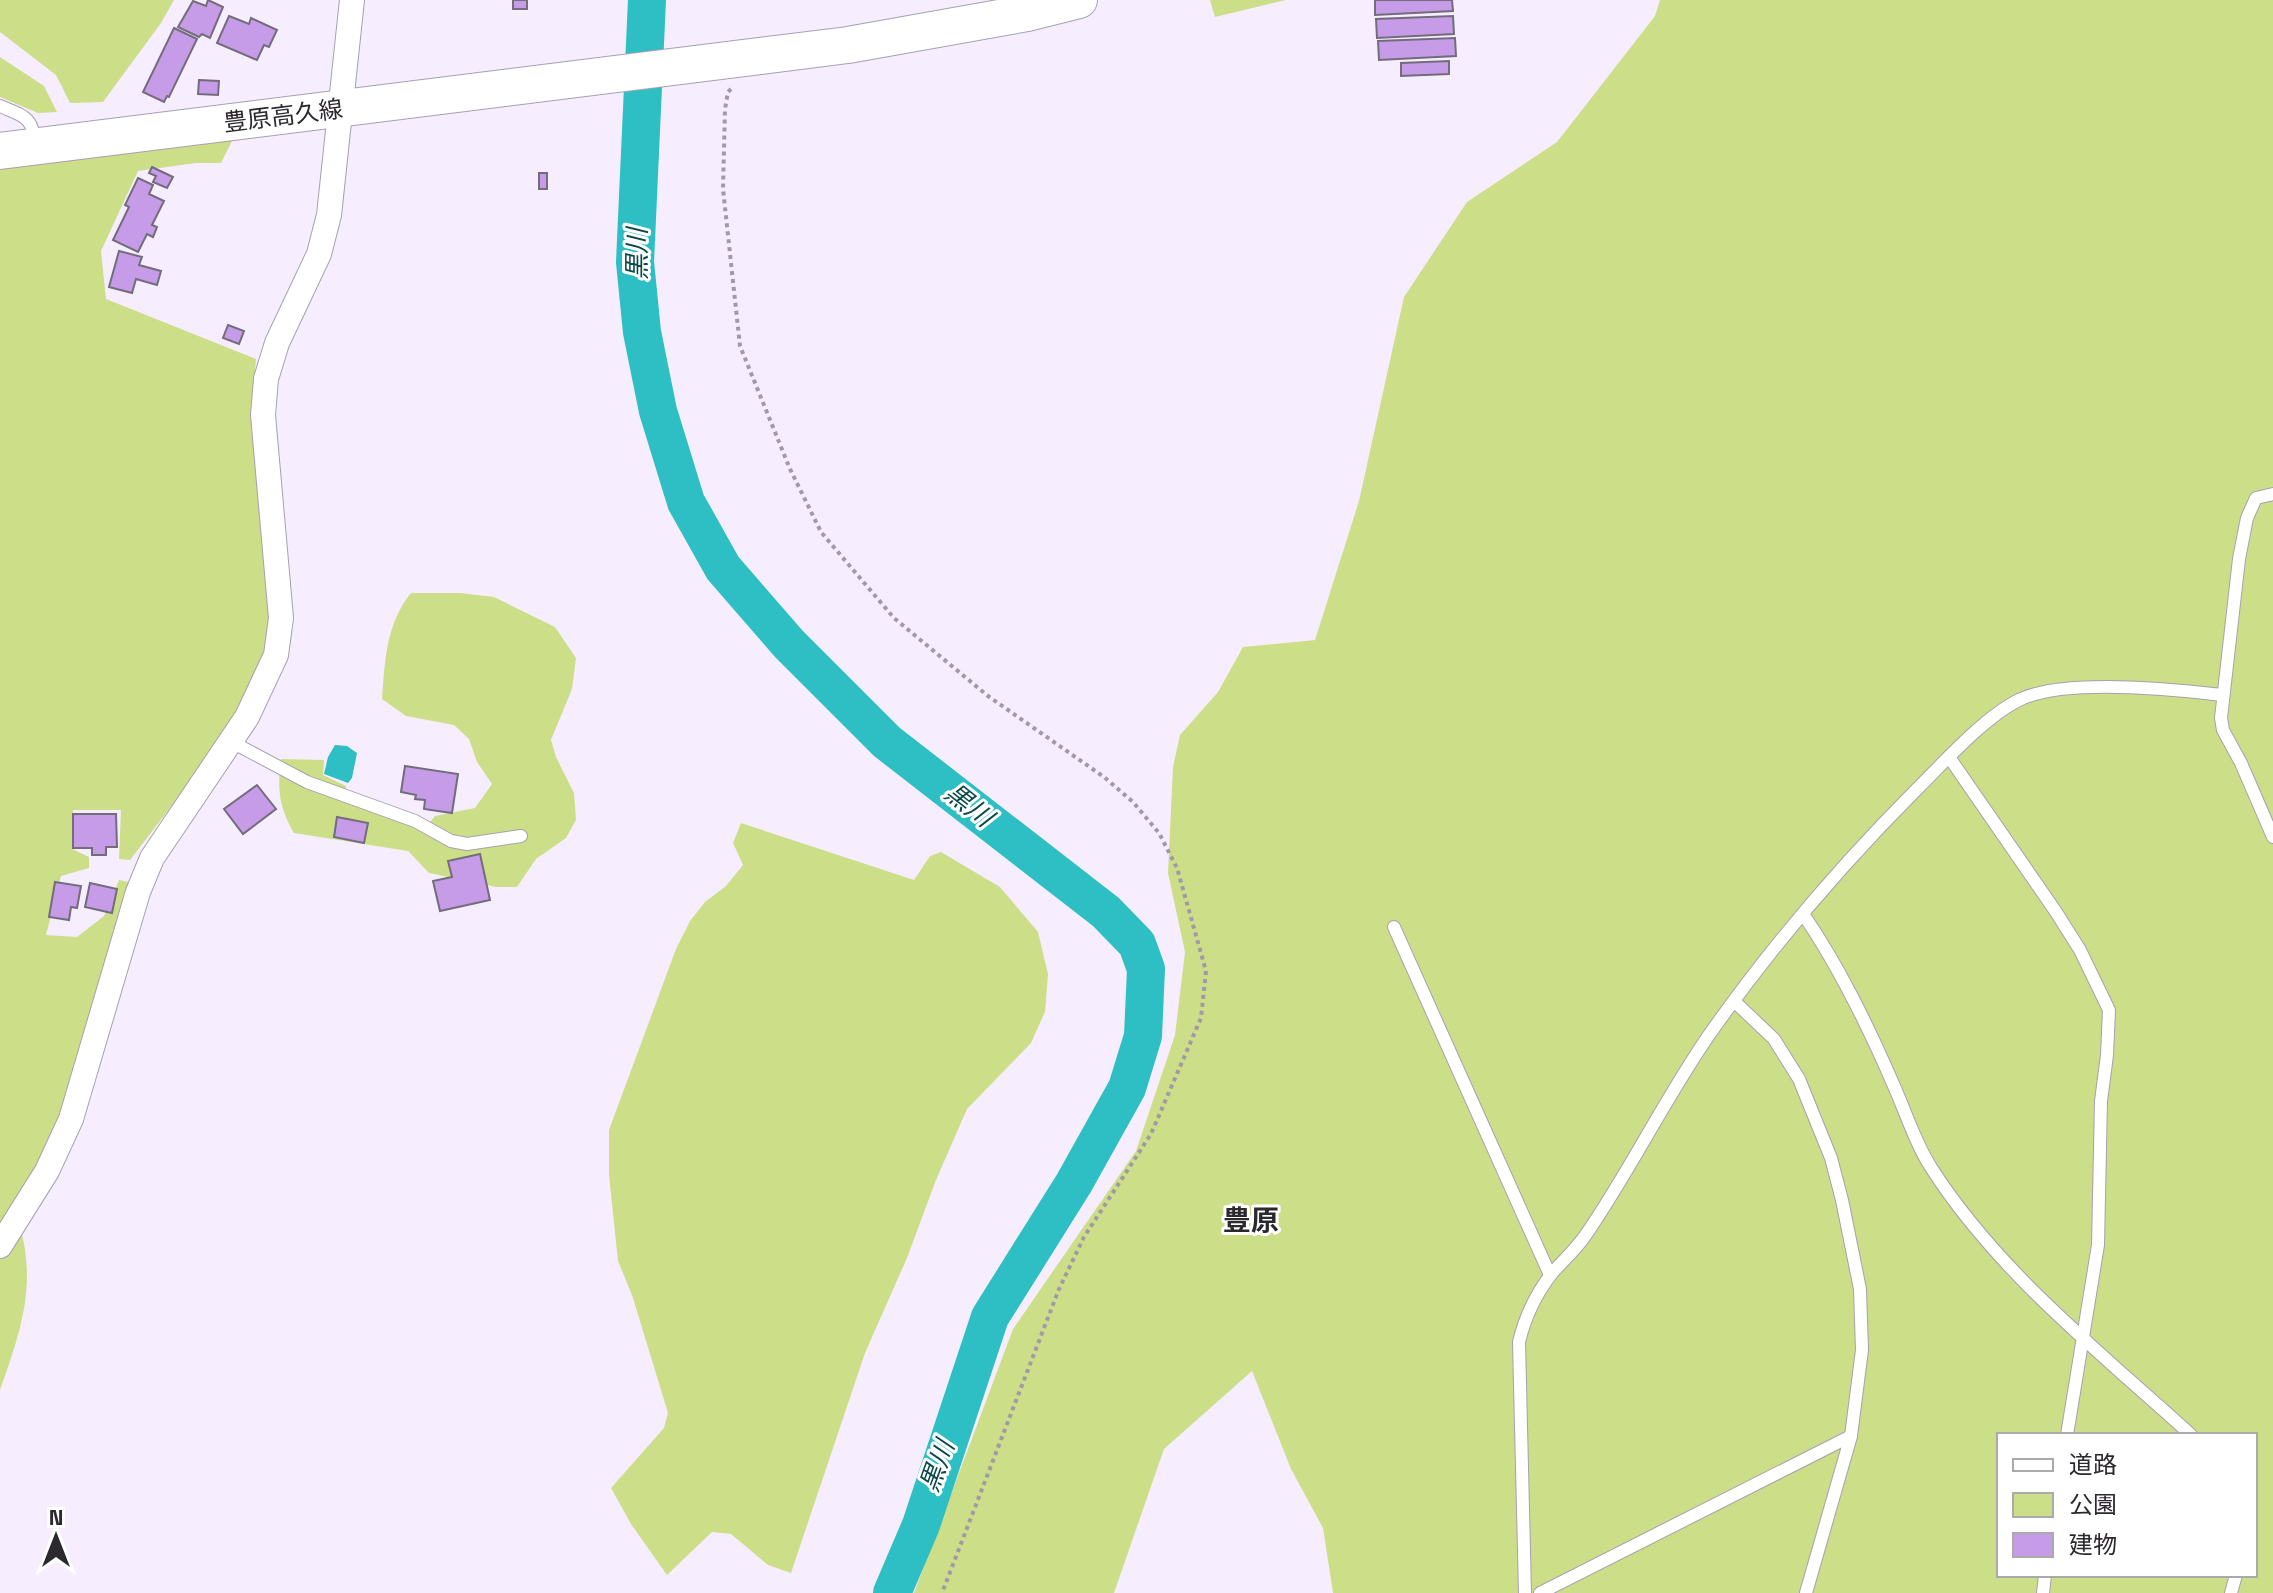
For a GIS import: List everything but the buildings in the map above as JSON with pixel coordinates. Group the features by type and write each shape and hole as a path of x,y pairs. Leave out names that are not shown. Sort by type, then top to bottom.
{"main road":[{"path":"731,73 1079,0"},
{"name":"豊原高久線","path":"17,149 567,82 731,73"}],"street":[{"path":"0,1246 47,1171 71,1119 138,892 152,858 263,687 276,655 281,618 263,415 266,379 277,343 319,254 329,215 352,0"}],"lane":[{"path":"0,106 28,119 33,127 17,149"},
{"path":"2273,494 2256,498 2247,518 2239,559 2221,718 2223,730 2273,837"},
{"path":"1525,1593 1519,1342 1525,1318 1550,1275 1584,1238 1709,1035 1803,914 1878,828 1999,712 2043,690 2155,689 2222,695"},
{"path":"230,741 307,782 415,821 451,841 467,844 521,836"},
{"path":"1949,757 2056,912 2080,950 2109,1010 2101,1101 2098,1245 2067,1433"},
{"path":"1803,914 1829,951 1864,1018 1931,1167 1968,1218 2006,1261 2084,1338 2189,1433"},
{"path":"1394,927 1550,1275"},
{"path":"1735,1002 1774,1039 1799,1079 1831,1158 1860,1289 1862,1350 1851,1436 1806,1593"},
{"path":"1540,1593 1851,1436"}],"path":[{"path":"731,73 725,109 723,189 735,325 740,346 790,469 821,532 894,618 988,696 1104,777 1133,802 1159,833 1177,868 1206,971 1201,1018 1151,1134 1084,1237 1059,1289 942,1593"}],"green space":[{"path":"0,0 174,0 161,23 103,102 70,103 56,75 0,32"},
{"path":"1210,0 1286,0 1215,17"},
{"path":"1660,0 2273,0 2273,1593 1333,1593 1323,1528 1291,1469 1252,1371 1164,1449 1114,1593 914,1593 1013,1329 1136,1151 1175,1035 1185,952 1168,873 1173,767 1180,735 1218,692 1243,647 1315,640 1359,501 1404,297 1467,202 1557,142 1655,16"},
{"path":"0,57 44,86 57,112 38,113 0,97"},
{"path":"233,139 221,163 138,171 101,251 106,299 256,359 251,426 273,618 269,656 243,713 130,860 119,859 121,810 73,810 72,849 89,857 89,868 61,876 46,935 77,937 104,916 119,880 129,882 52,1143 15,1211 26,1258 27,1280 21,1323 0,1390 0,158"},
{"path":"411,593 494,597 555,627 576,658 572,689 551,740 574,793 576,820 566,838 536,859 517,887 496,887 429,873 408,851 294,833 285,815 279,789 281,759 324,760 323,775 346,786 345,802 423,831 435,816 475,808 492,784 477,762 469,739 454,725 406,716 382,699 392,630"},
{"path":"741,823 914,880 930,856 941,852 1000,887 1038,932 1048,974 1045,1012 1031,1043 967,1109 865,1353 791,1573 768,1565 731,1534 712,1532 667,1575 631,1524 611,1488 664,1428 668,1413 632,1295 618,1261 609,1175 609,1130 676,949 690,921 743,865 733,843"}],"water":[{"path":"335,745 347,746 357,753 348,783 324,774"}],"waterway":[{"name":"黒川","path":"647,0 635,262 642,332 658,411 686,502 723,568 789,644 887,742 1106,912 1137,944 1146,969 1143,1036 1127,1088 1074,1183 990,1317 921,1525 892,1593"}],"district":[{"name":"豊原","path":"1251,1220"}]}
